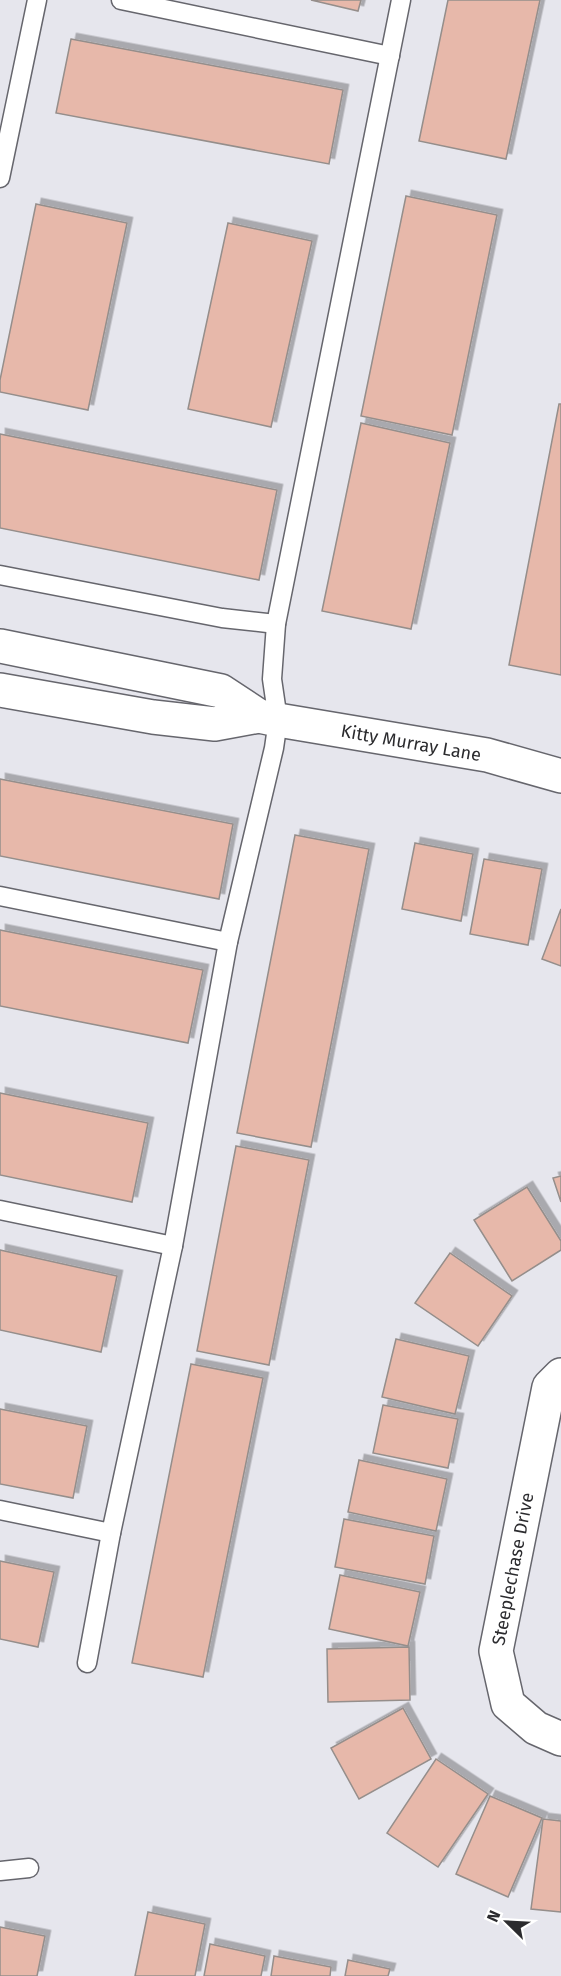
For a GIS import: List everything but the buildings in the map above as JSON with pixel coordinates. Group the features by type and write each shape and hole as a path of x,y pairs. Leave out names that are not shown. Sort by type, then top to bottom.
{"street":[{"name":"Kitty Murray Lane","path":"0,646 221,691 268,718"},
{"name":"Kitty Murray Lane","path":"0,690 153,717 214,724 268,718 486,755 561,776"},
{"name":"Steeplechase Drive","path":"561,1375 549,1387 496,1651 508,1704 536,1728 561,1739"}],"lane":[{"path":"0,178 37,0"},
{"path":"121,0 390,56"},
{"path":"87,1664 111,1533 173,1246 228,942 274,748 268,718 276,624 401,0"},
{"path":"0,575 222,618 276,624"},
{"path":"0,896 228,942"},
{"path":"0,1210 173,1246"},
{"path":"0,1510 111,1533"},
{"path":"0,1871 29,1868"}]}
